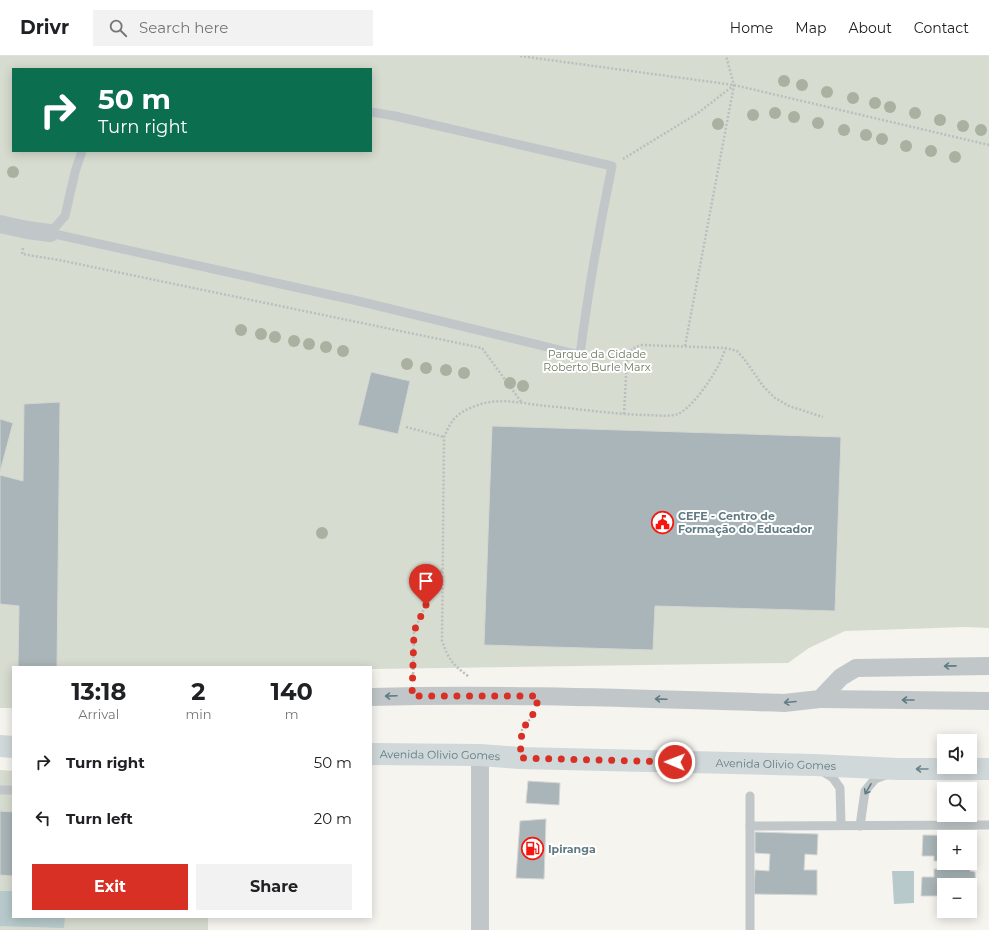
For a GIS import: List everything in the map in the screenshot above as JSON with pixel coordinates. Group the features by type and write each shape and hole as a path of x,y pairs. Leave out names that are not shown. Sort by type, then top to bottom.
{"main road":[{"path":"0,746 12,747"},
{"name":"Avenida Olivio Gomes","path":"372,754 480,755 520,758 814,765 898,769 989,769"}],"street":[{"path":"0,224 50,233"},
{"path":"820,700 841,677 856,668 989,666"},
{"path":"372,697 538,696 784,703 820,700 989,701"},
{"path":"480,755 480,930"}],"lane":[{"path":"82,152 75,172 65,216 50,233 358,301 580,355 592,272 612,166 395,116 372,112"},
{"path":"814,765 833,778 840,788 841,825"},
{"path":"860,826 865,791 875,779 898,769"},
{"path":"0,790 12,790"},
{"path":"750,796 750,929"},
{"path":"750,826 989,825"}],"path":[{"path":"520,56 734,85 989,145"},
{"path":"686,346 734,85 726,56"},
{"path":"612,166 698,113 734,85"},
{"path":"27,230 22,254 59,260 482,348 522,403"},
{"path":"624,414 627,358 630,350 634,347 642,345 726,348 737,351 763,386 775,398 789,406 823,418"},
{"path":"472,679 456,667 447,655 442,641 444,437 454,419 461,413 479,405 502,401 624,414 678,414 686,409 699,395 715,372 726,348"},
{"path":"406,427 444,437"},
{"path":"412,696 414,631 443,567"},
{"path":"520,758 522,730 536,710 538,696"}],"green space":[{"name":"Parque da Cidade Roberto Burle Marx","path":"0,56 989,56 989,628 965,627 845,631 809,648 788,663 372,669 372,666 12,666 12,708 0,708"},
{"path":"0,770 12,771 12,918 208,918 208,930 0,930"}],"shaded area":[{"path":"892,871 914,871 914,903 894,904"},
{"path":"0,891 12,891 12,918 65,918 64,928 0,926"}],"building":[{"path":"371,372 410,381 398,434 358,425"},
{"path":"60,402 57,666 18,666 19,606 0,604 0,475 23,481 24,404"},
{"path":"0,419 13,423 0,472"},
{"name":"CEFE - Centro de Formação do Educador","path":"492,426 841,437 835,611 655,606 653,650 484,645"},
{"path":"528,781 560,783 559,805 526,803"},
{"path":"0,811 12,812 12,876 0,875"},
{"name":"Ipiranga","path":"546,819 544,879 516,878 520,821"},
{"path":"755,832 818,834 817,855 805,854 804,870 817,870 817,895 754,894 755,870 769,871 770,854 755,853"},
{"path":"923,835 937,835 937,861 934,861 934,856 922,856"},
{"path":"934,869 970,870 975,872 975,878 937,878 937,896 921,896 922,877 934,877"}],"place":[{"name":"CEFE - Centro de Formação do Educador","path":"663,522"},
{"name":"Ipiranga","path":"532,849"}],"route":[{"path":"426,605 414,631 412,696 538,696 536,710 522,730 520,758 675,762"}]}
